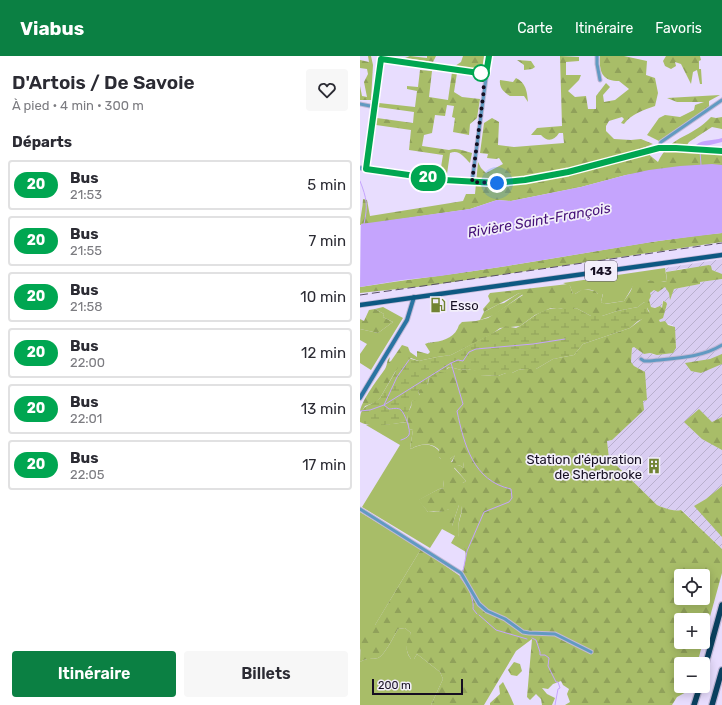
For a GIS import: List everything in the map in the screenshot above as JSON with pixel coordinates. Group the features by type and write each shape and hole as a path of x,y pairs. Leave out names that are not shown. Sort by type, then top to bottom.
{"highway":[{"path":"708,657 722,604"},
{"path":"712,705 722,670"},
{"path":"694,705 698,693"}],"main road":[{"name":"143","path":"360,305 722,255"},
{"path":"360,398 407,320 414,297"}],"street":[{"path":"472,182 489,56"},
{"path":"597,56 600,80"},
{"path":"366,169 381,58 486,74"},
{"path":"659,148 660,143 722,100"},
{"path":"360,104 375,107"},
{"path":"360,168 472,182 497,183 544,177 586,168 659,148 692,148 722,151"},
{"path":"641,359 644,361 650,361 701,354 712,351 722,345"},
{"path":"360,509 460,573 466,580 479,604 487,611 505,619 526,633 555,634 591,652"}],"shaded area":[{"path":"722,259 722,274 719,274 716,271 684,268 666,272 665,268"},
{"path":"722,279 722,549 682,510 666,509 657,505 609,458 607,441 612,440 634,366 631,362 631,349 634,347 644,354 650,353 654,355 676,344 673,325 660,322 659,320 667,305 666,302 662,301 662,308 651,307 649,300 650,293 665,286 670,298 674,289 700,284 700,282"}],"green space":[{"path":"368,56 371,56 373,65 371,100 360,100 360,86 362,96 367,97 364,82 368,74 367,69 360,68 360,60 369,62"},
{"path":"410,56 427,58 427,56 436,56 433,62 405,58"},
{"path":"463,56 484,56 482,70 455,66 461,62"},
{"path":"560,56 579,57 579,61 566,62 566,75 581,75 579,80 568,91 575,97 586,96 588,109 596,109 596,96 606,83 610,87 603,95 604,102 615,100 629,89 619,81 613,81 605,77 600,67 600,56 624,56 647,61 646,75 655,78 658,93 655,106 634,115 624,124 621,123 624,119 622,117 609,121 606,126 606,131 614,139 641,139 653,144 635,151 636,156 647,153 658,162 667,148 677,140 701,126 711,117 722,117 722,129 712,127 689,142 686,150 722,154 722,165 701,165 626,175 581,187 511,201 497,200 470,209 360,225 363,199 367,200 370,216 463,201 466,194 475,194 478,162 486,173 503,164 499,158 487,158 488,154 480,153 484,123 492,118 499,122 498,145 514,147 564,143 563,133 559,133 555,138 550,140 541,135 531,135 537,128 562,126"},
{"path":"666,56 700,56 701,60 699,61 699,69 701,69 702,84 700,84 697,70 693,72 691,84 681,64 675,62 676,66 671,69 665,66 663,61"},
{"path":"517,60 531,61 535,67 524,70 524,65"},
{"path":"420,70 432,71 429,97 448,100 452,72 457,73 454,92 462,97 480,99 477,118 470,124 469,135 453,132 455,118 452,117 454,106 447,105 445,116 435,115 432,133 424,135 422,146 449,150 458,149 472,153 470,163 459,153 450,153 447,174 440,173 443,155 409,150 411,130 376,125 377,118 413,123 414,112 378,107 379,103 415,107 417,91 407,89 407,86 418,87"},
{"path":"516,78 522,82 525,88 528,102 524,96 510,96 501,88 500,80 513,82"},
{"path":"720,95 709,101 709,107 659,141 647,135 659,118 665,115 680,117 694,110 695,105 704,102 677,102 667,98"},
{"path":"722,233 722,242 426,286 360,293 360,287 489,269 614,248"},
{"path":"709,265 711,266 712,270 722,274 722,279 700,282 700,284 674,289 670,300 669,293 665,287 658,292 654,290 650,293 651,296 649,300 651,307 655,308 660,306 662,308 663,301 667,304 663,318 659,320 660,322 665,321 668,325 675,327 676,348 673,353 657,355 650,353 644,354 634,347 632,348 631,362 634,366 645,372 647,400 643,401 644,410 612,440 607,441 609,458 657,505 672,510 681,510 722,549 722,573 710,617 710,613 674,613 674,649 701,649 699,657 674,657 674,693 684,693 677,697 672,705 565,705 570,702 567,694 569,689 563,685 561,681 553,684 548,689 542,688 547,694 555,698 552,705 542,705 541,699 536,694 530,700 527,697 532,639 516,651 484,705 431,705 443,679 440,672 417,654 414,659 411,659 406,646 411,633 405,628 398,629 381,656 360,662 361,630 367,624 375,625 421,549 460,576 465,562 466,554 464,547 457,540 459,533 459,522 462,513 461,506 459,505 452,526 450,526 445,516 449,509 444,511 428,512 418,500 444,488 443,480 449,469 463,483 466,481 454,467 459,465 464,468 463,462 451,465 455,455 450,459 441,459 439,457 439,450 436,447 425,445 410,448 413,430 409,429 407,414 411,407 412,401 420,395 418,392 419,389 428,384 429,377 450,367 461,370 467,369 480,371 480,375 498,376 518,370 536,369 553,359 574,355 583,344 630,328 650,313 644,302 638,307 617,311 602,316 591,316 576,308 569,311 560,308 551,308 535,315 520,326 500,328 492,334 451,355 419,361 411,358 395,372 380,398 376,402 365,406 362,411 360,411 367,395 385,369 389,358 390,357 389,362 402,345 408,347 410,352 417,357 417,351 428,354 430,352 425,344 446,339 453,335 462,322 488,318 523,295 519,293 484,312 483,309 490,301 488,296 490,293 568,284 573,294 583,289 595,291 598,294 603,293 601,302 605,304 624,301 631,290 632,283 636,281 667,281 666,272"},
{"path":"665,268 667,281 655,283 648,280 633,286 624,301 604,304 601,302 603,294 598,294 593,290 586,290 573,294 570,286 563,283"},
{"path":"519,293 523,294 494,315 480,320 484,312 504,303"},
{"path":"644,302 647,305 647,309 654,314 638,321 630,328 583,344 574,355 553,359 536,369 518,370 498,376 480,375 480,372 450,367 447,368 445,373 437,373 437,378 429,377 427,387 419,390 418,392 421,397 420,399 412,401 408,414 408,422 370,425 360,422 360,416 363,409 380,398 403,359 407,358 419,361 451,355 506,326 516,328 537,314 552,308 576,308 591,316 602,316 617,311 638,307"},
{"path":"383,307 403,318 371,370 360,363 360,354 367,344 360,340 360,329 378,333 393,322 383,317 384,314 375,309"},
{"path":"375,309 384,314 383,317 393,322 378,333 360,329 360,319 364,321 369,310"},
{"path":"722,354 722,364 701,373 691,371 685,363 710,359"},
{"path":"699,409 712,422 722,417 722,450 702,439 684,422"},
{"path":"408,422 409,429 413,430 411,449 422,445 433,446 439,451 439,457 441,459 450,459 456,454 451,462 463,462 464,468 459,465 454,468 466,481 463,483 443,480 444,488 439,489 419,500 428,512 439,512 449,509 452,526 459,505 461,505 462,512 459,521 458,538 464,545 466,552 451,543 455,536 442,529 430,548 362,507 400,445 366,425"},
{"path":"722,486 722,537 694,506 706,499"},
{"path":"360,512 421,549 360,650"},
{"path":"405,628 411,633 407,643 407,653 411,659 414,659 417,654 440,672 443,679 431,705 360,705 360,662 381,656 398,629"},
{"path":"514,662 520,664 522,671 517,676 511,675 508,670"},
{"path":"503,682 514,705 490,705 490,703 500,694 499,686"}],"water":[{"path":"722,138 722,142 702,147 696,146 702,142"},
{"name":"Rivière Saint-François","path":"712,164 722,165 722,233 658,241 507,266 360,287 361,224 470,209 497,200 511,201 581,187 649,170"}],"waterway":[{"path":"700,151 701,165"},
{"path":"360,181 366,202 364,224"},
{"path":"451,363 458,360 463,361 469,352 476,349 533,344 565,339"},
{"path":"401,440 409,435 408,426 403,412 397,408 389,409 384,405 397,377 409,360"},
{"path":"360,411 370,410 384,405 451,363 463,404 457,411 467,448 479,470 498,485 511,489 512,498 509,502 484,512 467,551 463,571"},
{"path":"460,577 466,585"},
{"path":"469,589 473,601 473,609 477,614"},
{"path":"479,615 496,630 527,639"},
{"path":"532,638 536,640 540,655 545,655 549,658 548,666 556,682 558,682 560,688 558,689 555,705"}],"railway":[{"path":"360,295 722,243"}],"bus line":[{"name":"20","path":"489,56 486,74 381,59 366,169 444,180 497,183 525,180 568,172 659,148 687,148 722,151"}],"place":[{"name":"Esso","path":"438,305"},
{"name":"Station d'épuration de Sherbrooke","path":"654,466"}],"route":[{"path":"481,73 484,89 472,182 497,183"}]}
